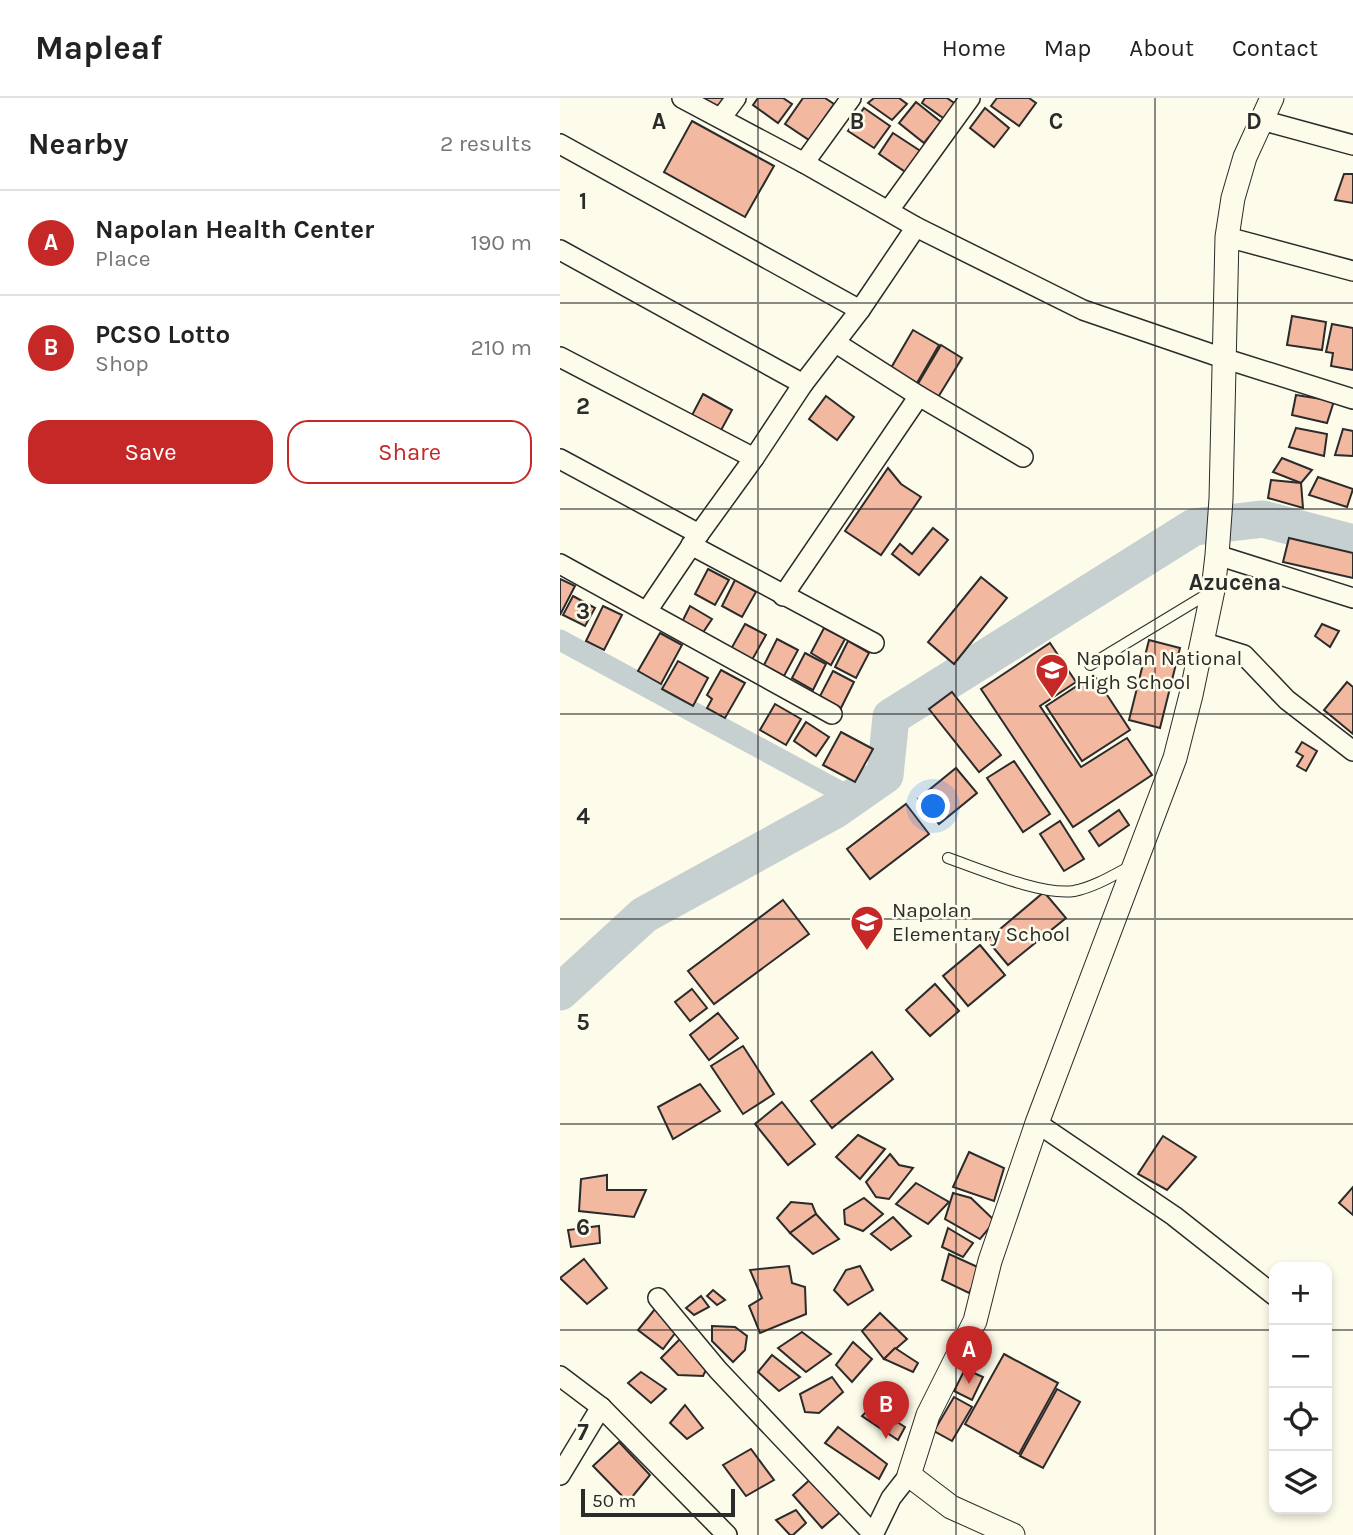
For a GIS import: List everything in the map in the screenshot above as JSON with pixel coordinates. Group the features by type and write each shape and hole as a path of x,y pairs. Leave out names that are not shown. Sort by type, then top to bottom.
{"street":[{"path":"682,98 916,227 1083,310 1353,399"},
{"path":"721,118 736,98"},
{"path":"804,163 851,98"},
{"path":"889,210 970,98"},
{"path":"658,1298 718,1370 873,1534 891,1498 909,1475 928,1415 975,1321 990,1261 1037,1123 1175,758 1213,590 1217,555 1221,499 1227,237 1233,198 1245,157 1272,98"},
{"path":"1261,120 1353,145"},
{"path":"560,145 860,310"},
{"path":"647,611 803,384 860,310 916,227"},
{"path":"1227,237 1353,271"},
{"path":"560,250 803,384"},
{"path":"836,343 1023,457"},
{"path":"560,357 754,458"},
{"path":"783,596 919,396"},
{"path":"560,459 783,596 874,643"},
{"path":"1217,555 1353,598"},
{"path":"560,564 832,714"},
{"path":"1202,642 1244,655 1287,701 1353,751"},
{"path":"1037,1123 1174,1216 1269,1291"},
{"path":"560,1377 601,1407 727,1535"},
{"path":"560,1475 601,1407"},
{"path":"909,1475 951,1507 1013,1535"}],"lane":[{"path":"1090,665 1213,590"},
{"path":"948,858 1023,884 1064,892 1095,885 1134,865"}],"building":[{"path":"698,98 729,98 719,111"},
{"path":"758,98 783,98 792,104 778,123 753,105"},
{"path":"803,98 825,98 834,104 809,140 785,124"},
{"path":"874,98 899,98 907,104 892,120 868,103"},
{"path":"925,98 947,98 957,105 946,120 922,103"},
{"path":"997,98 1029,98 1036,103 1019,126 991,106"},
{"path":"916,102 941,122 924,143 899,123"},
{"path":"864,108 890,126 874,148 848,131"},
{"path":"985,108 1009,128 994,147 970,128"},
{"path":"692,121 774,166 745,217 664,172"},
{"path":"893,133 922,152 907,173 879,154"},
{"path":"1344,174 1353,174 1353,203 1335,200"},
{"path":"1292,316 1326,322 1322,350 1287,345"},
{"path":"1332,324 1353,328 1353,370 1331,366 1333,353 1326,352"},
{"path":"913,330 939,345 917,383 891,368"},
{"path":"941,345 962,358 937,399 916,387"},
{"path":"703,394 732,410 719,434 690,419"},
{"path":"1296,395 1334,401 1327,423 1292,415"},
{"path":"826,396 854,417 837,440 809,419"},
{"path":"1296,428 1327,434 1324,456 1289,447"},
{"path":"1343,429 1353,431 1353,456 1335,455"},
{"path":"1282,458 1312,470 1301,483 1273,472"},
{"path":"888,468 901,484 921,497 881,555 845,531"},
{"path":"1318,477 1353,489 1347,507 1309,495"},
{"path":"1271,480 1301,483 1303,508 1268,498"},
{"path":"933,528 948,540 919,575 892,554 900,544 912,554"},
{"path":"1289,538 1353,553 1353,578 1283,562"},
{"path":"708,569 729,580 715,605 695,594"},
{"path":"981,577 1007,598 954,664 928,642"},
{"path":"560,579 575,586 560,615"},
{"path":"735,580 756,592 742,617 722,606"},
{"path":"573,596 595,608 585,626 563,615"},
{"path":"603,606 622,615 604,650 586,641"},
{"path":"690,606 712,619 700,637 680,626"},
{"path":"745,624 766,635 752,660 731,649"},
{"path":"1322,624 1339,631 1330,647 1315,636"},
{"path":"824,628 845,639 831,665 811,653"},
{"path":"660,633 682,645 661,684 638,671"},
{"path":"777,639 798,650 784,676 764,665"},
{"path":"1149,640 1180,648 1160,728 1129,720"},
{"path":"848,641 869,653 856,678 835,667"},
{"path":"1050,643 1076,682 1040,706 1081,767 1127,738 1152,775 1073,827 981,689"},
{"path":"805,653 826,664 813,690 792,678"},
{"path":"678,661 708,678 693,706 662,689"},
{"path":"721,670 745,683 725,718 707,708 712,699 707,695"},
{"path":"833,671 854,682 841,708 820,696"},
{"path":"1094,675 1130,730 1082,761 1046,706"},
{"path":"1347,682 1353,687 1353,734 1324,710"},
{"path":"952,692 1001,755 979,772 929,709"},
{"path":"775,704 801,719 786,745 760,730"},
{"path":"806,722 829,737 816,756 794,741"},
{"path":"841,732 873,749 855,782 823,765"},
{"path":"1302,742 1317,751 1306,771 1297,766 1303,756 1296,752"},
{"path":"1014,761 1050,814 1023,832 987,778"},
{"path":"956,768 977,793 939,824 918,799"},
{"path":"906,804 929,834 870,879 847,849"},
{"path":"1119,810 1129,825 1099,846 1089,831"},
{"path":"1060,821 1084,859 1064,871 1040,834"},
{"path":"1044,892 1066,918 1008,965 987,940"},
{"path":"783,900 809,934 714,1004 688,971"},
{"path":"980,945 1005,975 968,1006 943,976"},
{"path":"935,984 959,1011 930,1036 906,1010"},
{"path":"692,989 707,1008 690,1021 675,1002"},
{"path":"718,1013 738,1038 709,1060 690,1035"},
{"path":"743,1046 774,1094 743,1114 711,1066"},
{"path":"872,1052 893,1079 832,1128 811,1101"},
{"path":"700,1084 720,1111 673,1139 658,1107"},
{"path":"782,1102 815,1144 788,1165 755,1124"},
{"path":"858,1135 885,1149 860,1179 836,1157"},
{"path":"1163,1136 1196,1157 1167,1190 1138,1174"},
{"path":"969,1152 1004,1168 994,1201 953,1187"},
{"path":"890,1154 899,1165 913,1168 889,1199 876,1197 866,1182"},
{"path":"607,1175 607,1190 646,1190 634,1217 579,1211 581,1179"},
{"path":"916,1183 949,1202 928,1224 896,1204"},
{"path":"1353,1187 1353,1215 1339,1203"},
{"path":"953,1193 971,1198 995,1221 980,1239 945,1219"},
{"path":"864,1198 883,1214 863,1231 845,1224 844,1210"},
{"path":"791,1202 812,1204 816,1214 790,1233 777,1218"},
{"path":"816,1214 839,1239 813,1254 790,1233"},
{"path":"893,1217 911,1236 891,1250 871,1234"},
{"path":"599,1226 600,1243 571,1247 568,1230"},
{"path":"948,1228 973,1243 963,1257 942,1247"},
{"path":"949,1254 982,1269 969,1293 942,1280"},
{"path":"584,1259 607,1288 587,1304 560,1278"},
{"path":"789,1266 792,1283 805,1287 806,1314 760,1333 749,1306 762,1298 750,1270"},
{"path":"860,1266 873,1290 848,1305 834,1290 846,1270"},
{"path":"713,1290 725,1300 717,1305 707,1296"},
{"path":"701,1296 709,1307 694,1315 686,1308"},
{"path":"655,1309 679,1328 663,1349 638,1330"},
{"path":"880,1313 907,1339 884,1359 862,1331"},
{"path":"712,1326 735,1327 747,1336 745,1350 733,1362 712,1341"},
{"path":"802,1332 831,1354 806,1372 778,1348"},
{"path":"680,1339 708,1366 703,1376 678,1375 661,1358"},
{"path":"853,1342 872,1359 852,1382 836,1365"},
{"path":"895,1348 918,1363 913,1372 884,1359"},
{"path":"1004,1354 1058,1383 1019,1454 965,1424"},
{"path":"772,1355 800,1377 779,1391 758,1372"},
{"path":"965,1369 983,1377 972,1400 954,1391"},
{"path":"641,1372 666,1389 651,1403 628,1383"},
{"path":"832,1377 843,1392 819,1413 805,1412 800,1394"},
{"path":"1057,1389 1080,1402 1043,1468 1020,1456"},
{"path":"954,1397 972,1407 952,1441 934,1431"},
{"path":"685,1405 703,1428 687,1439 670,1423"},
{"path":"872,1406 905,1427 898,1440 862,1416"},
{"path":"838,1427 887,1464 879,1479 825,1443"},
{"path":"619,1442 650,1475 628,1502 593,1466"},
{"path":"751,1449 774,1480 746,1496 723,1465"},
{"path":"814,1476 843,1510 822,1528 793,1495"},
{"path":"796,1510 806,1523 790,1535 776,1520"}],"waterway":[{"path":"560,992 644,915 835,810 885,775 891,717 1194,527 1263,519 1353,543"},
{"path":"560,640 852,798"}],"place":[{"name":"Napolan National High School","path":"1052,700"},
{"name":"Napolan Elementary School","path":"867,952"},
{"name":"Napolan Health Center","path":"969,1384"},
{"name":"PCSO Lotto","path":"886,1439"}],"district":[{"name":"Azucena","path":"1235,582"}]}
